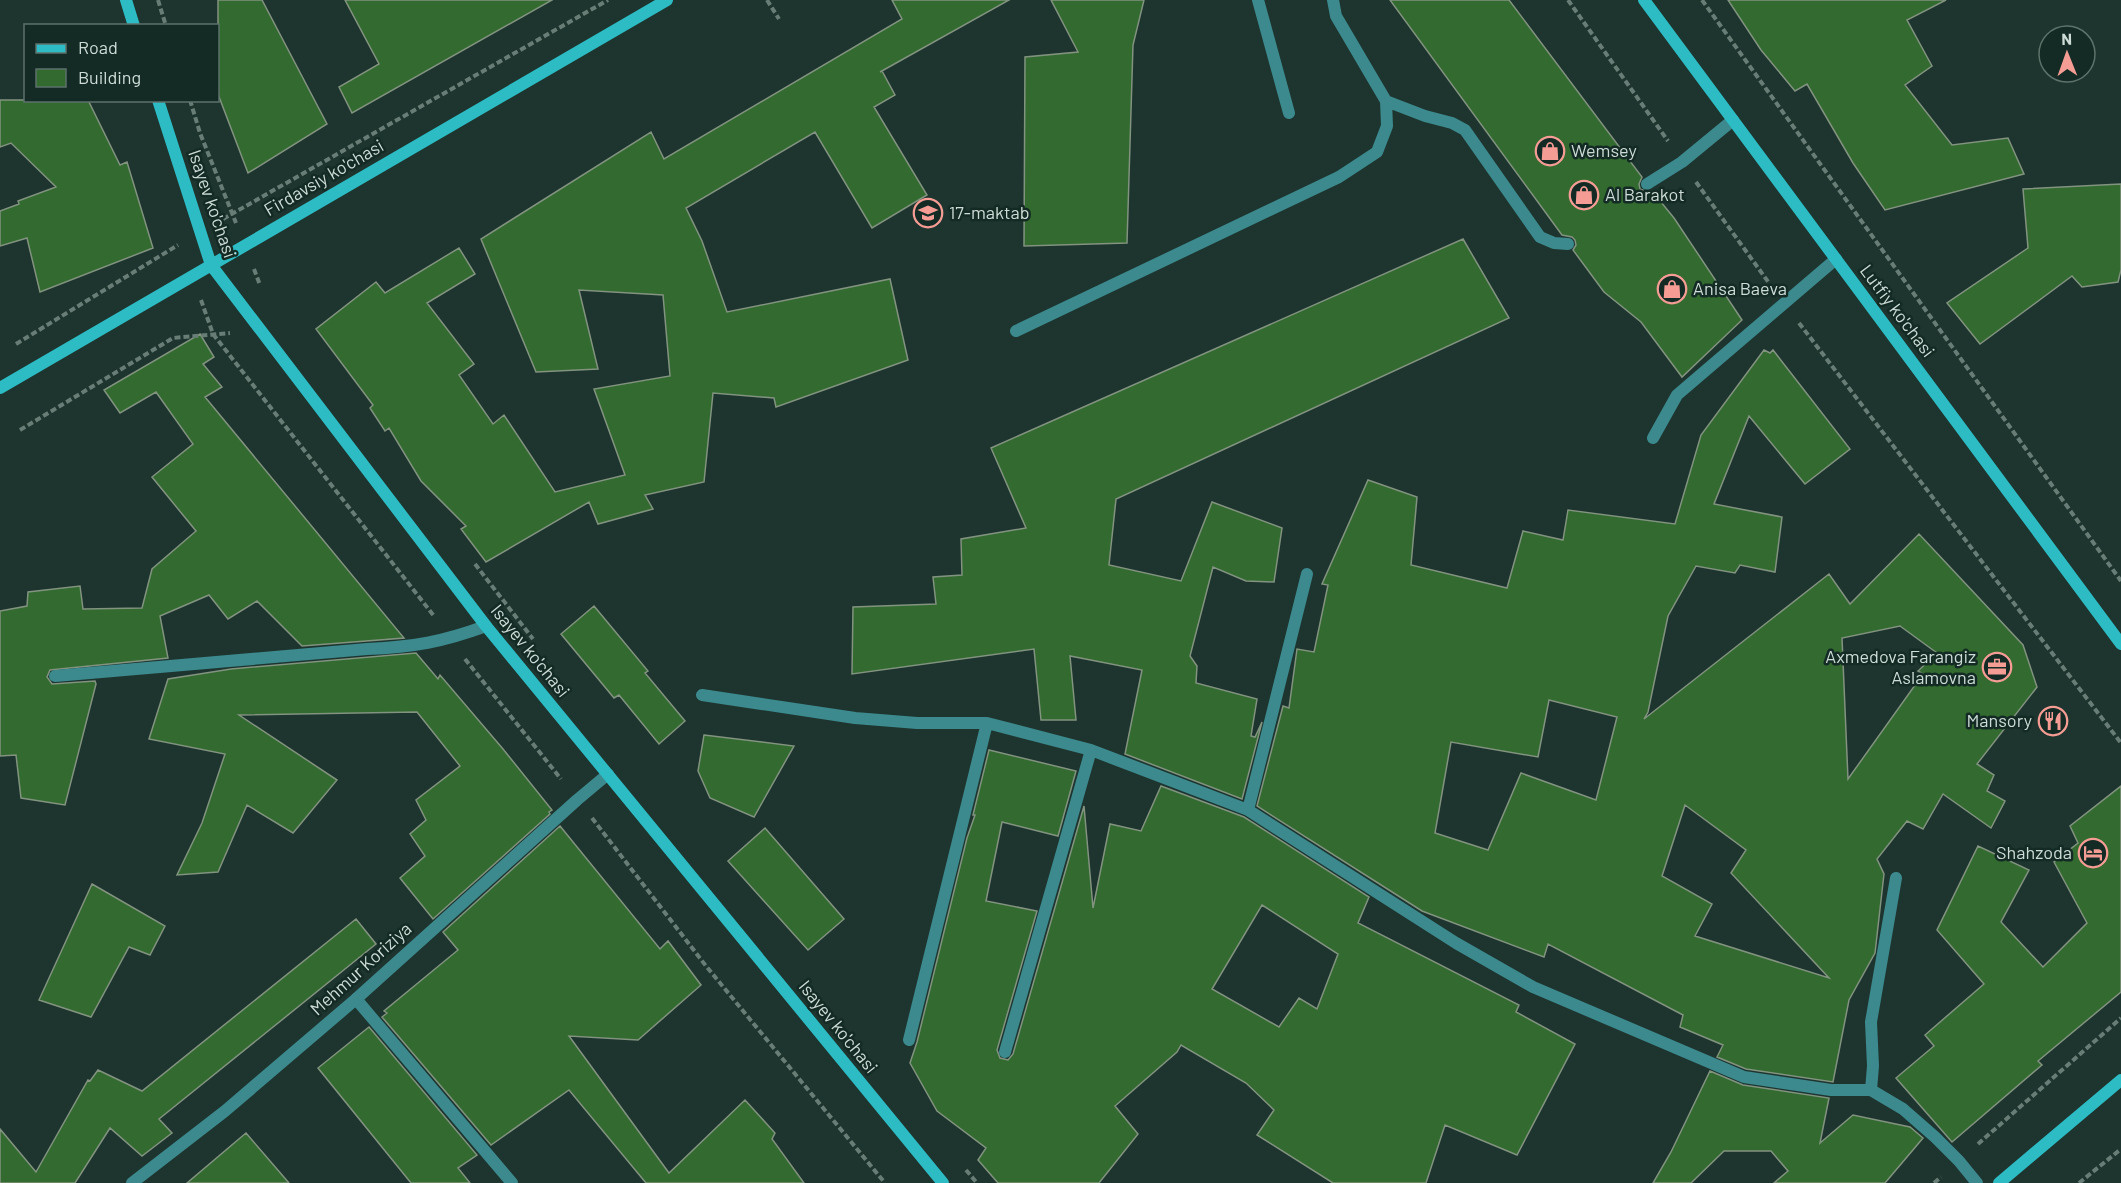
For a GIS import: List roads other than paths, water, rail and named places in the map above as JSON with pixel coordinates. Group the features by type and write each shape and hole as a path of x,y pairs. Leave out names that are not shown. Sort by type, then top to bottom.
{"main road":[{"path":"126,0 134,24"},
{"name":"Firdavsiy ko'chasi","path":"0,388 667,0"},
{"name":"Lutfiy ko'chasi","path":"1644,0 2121,644"},
{"name":"Isayev ko'chasi","path":"159,102 211,265 486,626 943,1183"},
{"path":"1999,1183 2121,1080"}],"street":[{"path":"1258,0 1289,113"},
{"path":"1016,331 1339,177 1377,152 1387,126 1386,101 1336,16 1333,0"},
{"path":"1386,101 1425,116 1452,123 1465,130 1540,237 1554,243 1568,243"},
{"path":"1647,184 1682,162 1733,120"},
{"path":"1653,438 1677,395 1836,259"},
{"path":"1248,810 1307,574"},
{"path":"55,676 355,650 406,648 450,639 486,626"},
{"path":"702,695 855,718 917,723 987,723 1091,750 1248,810 1456,943 1533,987 1744,1077 1831,1090 1871,1090 1903,1109 1959,1161 1977,1183"},
{"path":"909,1040 987,723"},
{"path":"1005,1052 1091,750"},
{"name":"Mehmur Koriziya","path":"132,1183 225,1111 356,999 608,774"},
{"path":"1871,1090 1873,1066 1871,1022 1896,878"},
{"path":"356,999 512,1183"}],"place":[{"name":"Wemsey","path":"1550,151"},
{"name":"Al Barakot","path":"1584,195"},
{"name":"17-maktab","path":"928,213"},
{"name":"Anisa Baeva","path":"1672,289"},
{"name":"Axmedova Farangiz Aslamovna","path":"1997,667"},
{"name":"Mansory","path":"2053,721"},
{"name":"Shahzoda","path":"2093,853"}]}
